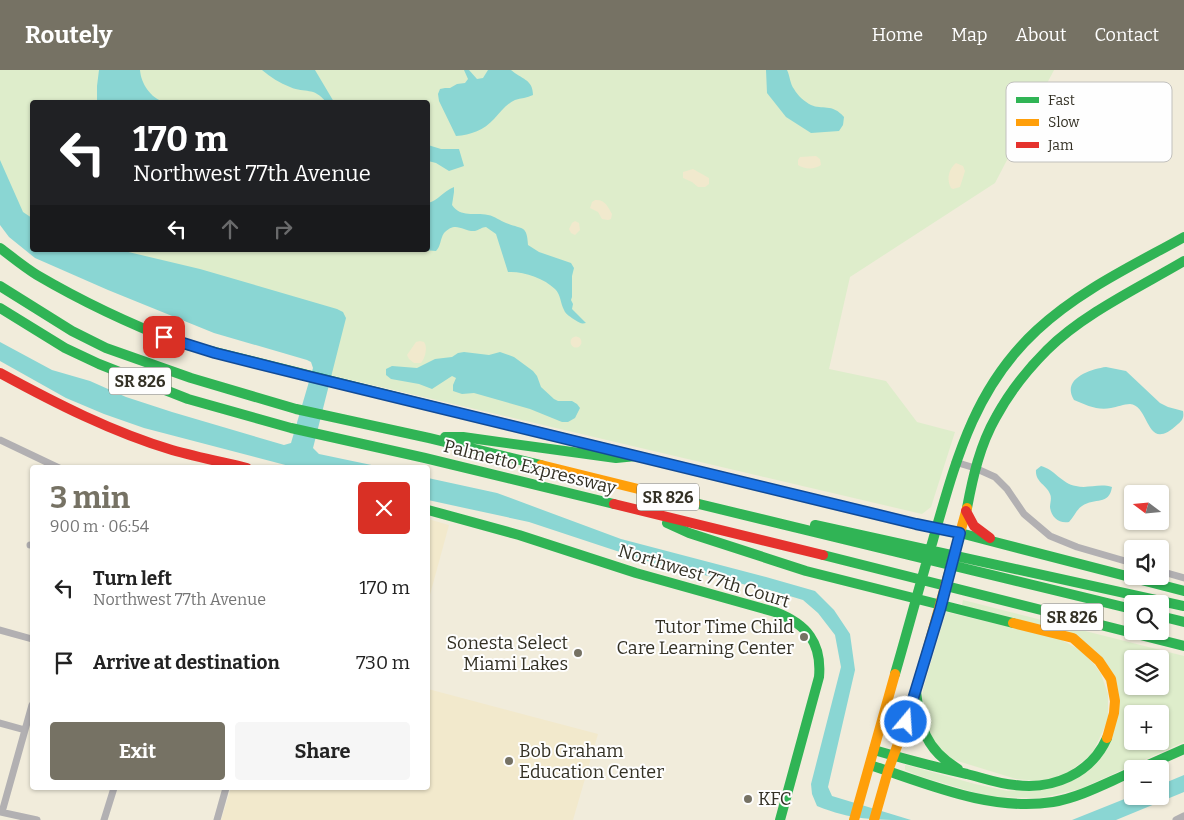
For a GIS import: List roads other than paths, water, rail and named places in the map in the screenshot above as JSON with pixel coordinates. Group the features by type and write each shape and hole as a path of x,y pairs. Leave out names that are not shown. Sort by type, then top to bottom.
{"main road":[{"path":"854,820 874,750 875,740 955,462 967,428 986,391 1010,358 1049,319 1079,297 1184,236"},
{"path":"0,248 62,290 134,326 179,343 303,375 960,533 1184,591"},
{"path":"874,820 888,771 916,692 984,442 1001,408 1023,376 1041,356 1090,316 1184,261"},
{"name":"Palmetto Expressway","path":"0,286 72,331 106,348 190,378 296,409 429,438 757,518 908,550 966,570 1124,607"},
{"name":"Palmetto Expressway","path":"0,308 65,348 99,364 188,399 291,428 961,589 1184,646"},
{"path":"0,373 48,400 111,429 173,450 235,465"},
{"path":"429,438 463,437 616,458 636,456"},
{"name":"Northwest 77th Court","path":"430,511 519,534 636,573 774,612 790,618 800,625 814,641 819,653 820,668 811,710 780,820"},
{"path":"640,511 689,533 806,571 1073,638 1089,649 1103,664 1113,686 1115,706 1112,729 1100,751 1084,769 1067,779 1049,785 1029,787 1006,784 874,750"},
{"path":"966,511 974,526 994,542"},
{"path":"908,550 970,559 1184,606"},
{"path":"1169,618 1184,622"},
{"path":"916,692 920,723 931,747 943,760 969,775"},
{"path":"1159,760 1184,749"},
{"path":"870,765 966,796 1021,804 1050,802 1079,796 1124,776"}],"street":[{"path":"0,440 53,465"},
{"path":"955,462 991,474 1000,481 1024,514 1047,534 1068,544 1124,561"},
{"path":"1169,574 1184,578"},
{"path":"0,630 30,638"},
{"path":"30,712 1,812 37,820"},
{"path":"0,722 25,730"},
{"path":"104,820 113,790"},
{"path":"217,820 225,790"},
{"path":"1176,820 1184,816"}],"water":[{"path":"99,70 140,70 142,80 148,90 159,100 97,100"},
{"path":"262,70 315,70 333,100 324,100 313,92 296,89"},
{"path":"464,70 469,70 477,79 483,78 488,70 511,70 529,82 533,95 515,100 506,106 482,129 456,136 439,101 438,94 440,89 465,83 468,79"},
{"path":"766,70 787,70 793,87 804,100 811,105 831,108 840,113 844,117 843,125 839,131 811,133 786,117 767,93"},
{"path":"430,146 441,149 459,149 464,166 449,171 430,162"},
{"path":"0,160 23,212 30,217 30,252 128,252 200,269 343,312 346,318 313,448 319,454 371,465 285,465 144,428 66,398 0,361 0,342 52,370 90,381 126,397 284,445 291,443 313,368 311,362 307,360 214,333 35,258 9,237 0,225"},
{"path":"454,187 452,205 459,212 491,216 523,229 528,245 539,252 571,263 574,268 572,276 572,309 586,323 579,323 566,313 557,291 550,285 527,274 508,272 496,234 486,227 471,231 452,227 444,233 436,251 430,251 430,202"},
{"path":"464,352 489,355 500,352 514,357 533,371 541,387 554,399 558,401 572,401 577,404 580,408 575,418 568,422 562,422 530,409 474,393 462,394 453,391 456,378 452,376 432,389 419,384 391,379 386,375 386,369 392,366 417,368 435,359 452,357"},
{"path":"1106,367 1126,371 1160,403 1183,411 1182,420 1167,432 1160,434 1154,432 1137,407 1130,404 1101,409 1074,400 1071,386 1074,381 1085,373"},
{"path":"1041,466 1071,485 1080,487 1112,487 1110,493 1105,499 1082,506 1069,522 1059,521 1051,511 1051,497 1048,491 1037,478 1036,470"},
{"path":"430,478 497,493 621,539 815,591 834,610 850,634 855,670 828,787 832,796 911,820 852,817 817,806 812,794 811,784 841,667 835,635 818,613 803,600 773,591 653,563 529,522 430,500"},
{"path":"1184,775 1184,792 1169,798 1169,781"},
{"path":"1124,799 1124,805 1152,805 1116,820 1072,820"}],"place":[{"name":"Tutor Time Child Care Learning Center","path":"804,637"},
{"name":"Sonesta Select Miami Lakes","path":"578,653"},
{"name":"Bob Graham Education Center","path":"509,761"},
{"name":"KFC","path":"748,799"}]}
